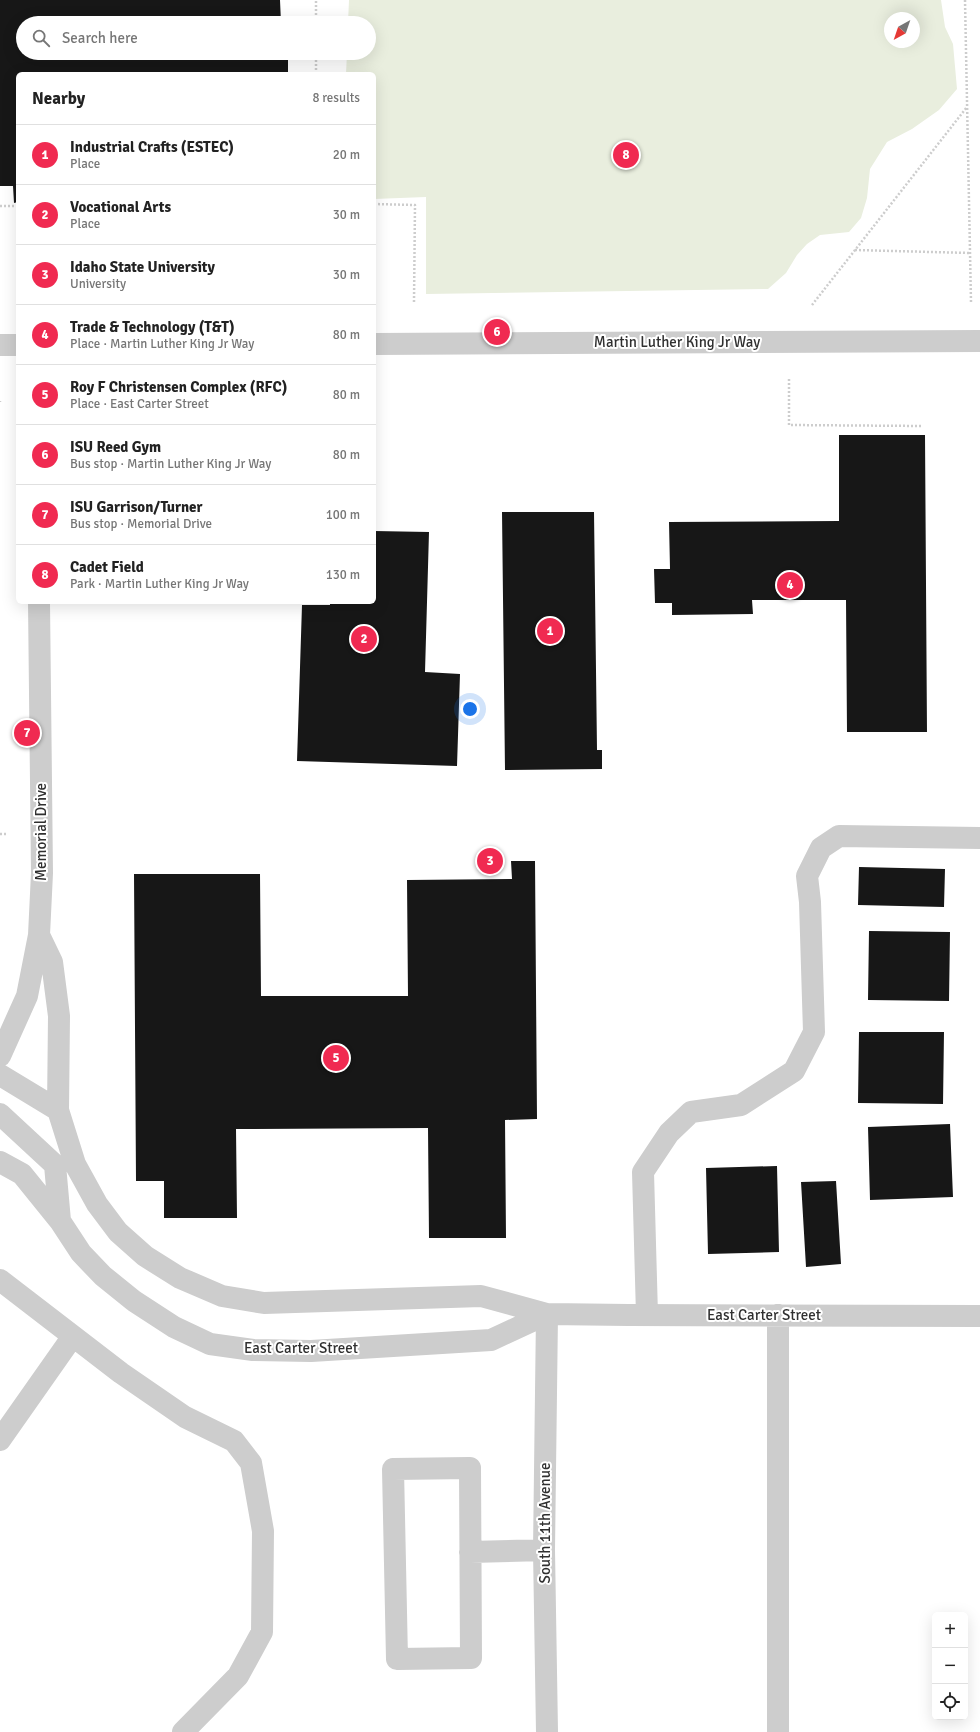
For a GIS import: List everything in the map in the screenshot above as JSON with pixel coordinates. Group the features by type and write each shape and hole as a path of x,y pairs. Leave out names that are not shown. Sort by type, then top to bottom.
{"street":[{"name":"Martin Luther King Jr Way","path":"376,344 980,341"},
{"path":"0,345 16,345"},
{"name":"Memorial Drive","path":"0,1056 27,996 39,935 42,873 39,604"},
{"path":"647,1315 643,1172 669,1133 691,1112 742,1105 794,1071 814,1032 810,902 807,876 821,848 839,836 980,838"},
{"name":"East Carter Street","path":"39,935 52,962 59,1016 58,1110 75,1164 97,1204 118,1232 144,1256 180,1278 222,1296 264,1303 481,1296 547,1314 980,1316"},
{"path":"0,1075 58,1110"},
{"name":"East Carter Street","path":"0,1114 55,1165 60,1221 81,1253 103,1276 134,1301 174,1327 210,1344 253,1350 311,1351 491,1340 547,1314"},
{"path":"0,1162 22,1174 60,1221"},
{"path":"0,1280 121,1373 185,1417 234,1441 251,1463 263,1531 262,1632 238,1676 183,1732"},
{"name":"South 11th Avenue","path":"547,1314 544,1550 547,1732"},
{"path":"778,1316 778,1732"},
{"path":"0,1440 73,1336"},
{"path":"470,1468 470,1552 471,1658 397,1659 393,1469 470,1468"},
{"path":"470,1552 544,1550"}],"path":[{"path":"316,0 316,16"},
{"path":"965,0 971,302"},
{"path":"316,60 316,72"},
{"path":"812,305 968,106"},
{"path":"376,204 415,205 414,302"},
{"path":"0,206 16,206"},
{"path":"855,250 970,253"},
{"path":"789,379 789,424 922,426"},
{"path":"0,834 6,834"}],"green space":[{"path":"349,0 941,0 945,27 953,44 957,89 939,110 912,129 887,142 870,169 867,198 861,218 849,232 820,235 807,244 797,255 786,273 768,289 426,294 426,197 376,199 376,72 346,72 347,60 376,60 376,16 348,16"}],"building":[{"path":"0,0 280,0 281,16 16,16 16,60 288,60 288,72 16,72 16,202 14,203 13,186 0,186"},
{"path":"839,435 925,435 927,732 847,732 846,600 752,600 753,614 672,615 672,603 655,603 654,569 670,569 669,522 839,521"},
{"path":"502,512 594,512 597,750 602,750 602,769 505,770"},
{"path":"376,531 429,532 425,672 460,674 457,766 297,761 302,605 376,604"},
{"path":"511,861 535,861 537,1119 505,1120 506,1238 429,1238 428,1128 236,1129 237,1218 164,1218 164,1181 136,1181 134,874 260,874 261,996 408,996 407,880 512,879"},
{"path":"859,867 945,869 944,907 858,905"},
{"path":"869,931 950,932 949,1001 868,1000"},
{"path":"859,1032 944,1032 943,1104 858,1103"},
{"path":"950,1124 953,1197 870,1200 868,1127"},
{"path":"777,1166 779,1252 708,1254 706,1168"},
{"path":"836,1181 841,1264 806,1267 801,1182"}],"place":[{"name":"Cadet Field","path":"626,155"},
{"name":"ISU Reed Gym","path":"497,332"},
{"name":"Trade & Technology (T&T)","path":"790,585"},
{"name":"Industrial Crafts (ESTEC)","path":"550,631"},
{"name":"Vocational Arts","path":"364,639"},
{"name":"ISU Garrison/Turner","path":"27,733"},
{"name":"Idaho State University","path":"490,861"},
{"name":"Roy F Christensen Complex (RFC)","path":"336,1058"}]}
